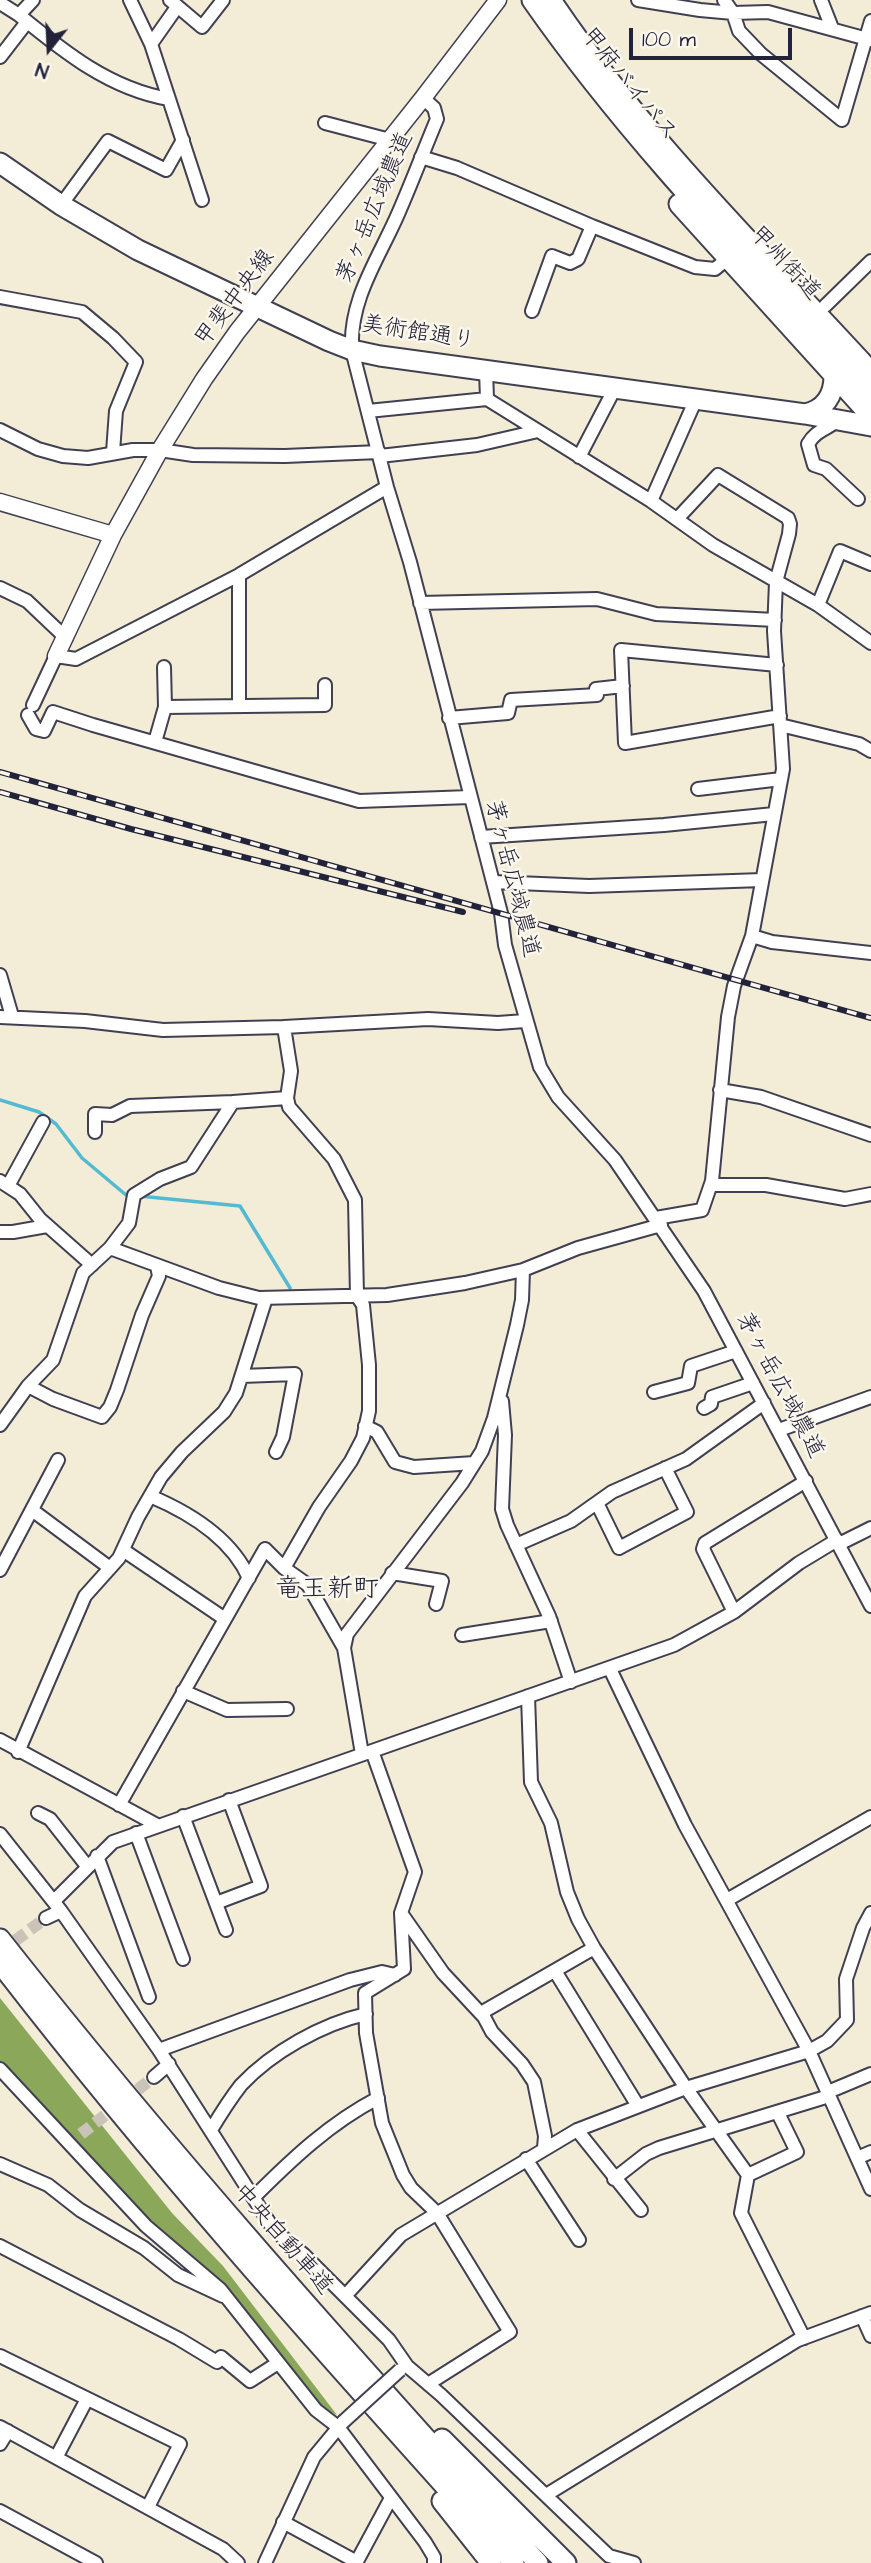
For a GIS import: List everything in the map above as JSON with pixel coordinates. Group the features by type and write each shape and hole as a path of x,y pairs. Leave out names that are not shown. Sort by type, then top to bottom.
{"highway":[{"name":"甲府バイパス","path":"532,0 667,161"},
{"name":"甲府バイパス","path":"551,0 598,77"},
{"path":"871,357 616,75 598,77 603,112 653,175 871,416"},
{"name":"甲州街道","path":"667,161 871,372"},
{"name":"甲州街道","path":"667,161 871,394"},
{"name":"美術館通り","path":"0,163 61,205 138,250 352,350 805,414 871,426"},
{"path":"805,414 815,412 830,397 834,376"},
{"name":"中央自動車道","path":"0,1939 114,2081 297,2295 538,2563"},
{"name":"中央自動車道","path":"0,1963 101,2091 320,2346 514,2563"},
{"path":"297,2295 566,2563"},
{"path":"320,2346 389,2437 491,2563"}],"main road":[{"name":"甲斐中央線","path":"56,656 113,535 160,450 204,379 498,0"},
{"path":"0,502 113,535"}],"street":[{"path":"0,57 33,0"},
{"path":"130,0 151,44 202,201"},
{"path":"151,44 173,3 202,27 223,0"},
{"path":"638,0 700,10 768,12 868,40"},
{"path":"724,0 733,13 740,32 761,54 842,120 868,40 871,21"},
{"path":"821,0 832,29"},
{"path":"0,3 90,69 130,88 169,99"},
{"name":"茅ヶ岳広域農道","path":"423,99 434,108 437,119 397,215 361,290 352,350 501,913 505,944 525,1021 540,1066 558,1097 615,1160 704,1291 871,1606"},
{"path":"325,123 390,140"},
{"path":"61,205 108,141 166,170 183,140"},
{"path":"421,157 457,168 695,267 715,269 727,259"},
{"path":"532,311 552,256 570,263 578,259 592,226"},
{"path":"825,306 871,261"},
{"path":"0,297 82,312 136,362 116,411 113,452"},
{"path":"486,370 487,399"},
{"path":"579,457 615,388"},
{"path":"368,411 487,399 651,501 713,545 818,605 871,643"},
{"path":"651,501 696,399"},
{"path":"838,421 814,434 808,444 814,465 826,470 858,499"},
{"path":"0,430 38,449 63,457 88,458 113,452 160,450 193,454 285,456 380,454 477,445 538,431"},
{"path":"110,1248 219,1288 266,1298 357,1296 413,1291 523,1270 578,1248 702,1210 711,1185 728,1017 734,986 752,936 783,769 775,620 776,582 789,534 788,517 718,475 677,519"},
{"path":"387,487 239,575 76,659 56,656 31,710 36,729 44,731 53,712 359,802 470,797"},
{"path":"818,605 841,551 871,564"},
{"path":"239,575 239,706"},
{"path":"0,588 27,601 65,638"},
{"path":"420,603 597,599 656,614 775,620"},
{"path":"777,665 621,650 625,743 780,721 859,744 871,751"},
{"path":"155,741 165,707 164,667"},
{"path":"165,707 325,705 325,685"},
{"path":"449,718 509,713 511,700 597,695 596,689 623,686"},
{"path":"698,789 781,779"},
{"path":"481,836 664,825 774,814"},
{"path":"493,882 589,886 762,880"},
{"path":"752,936 772,942 871,953"},
{"path":"0,975 6,1016 163,1030 428,1019 498,1023 525,1021"},
{"path":"284,1027 291,1071 287,1098 289,1107 334,1159 355,1200 357,1296 363,1305 369,1365 369,1411 363,1438 284,1568"},
{"path":"720,1090 761,1097 871,1135"},
{"path":"95,1132 95,1114 112,1115 130,1106 287,1098"},
{"path":"0,1425 28,1386 54,1360 83,1273 110,1248 129,1223 133,1199 160,1179 191,1167 233,1102"},
{"path":"43,1122 4,1183 20,1194 47,1226 92,1265"},
{"path":"711,1185 766,1185 845,1199 871,1194"},
{"path":"0,1232 47,1226"},
{"path":"28,1386 53,1399 102,1417 110,1407 117,1390 142,1315 159,1276 157,1266"},
{"path":"344,1648 347,1634 462,1483 474,1463 490,1429 502,1390 522,1300 523,1270"},
{"path":"18,1752 85,1596 119,1558 161,1477 182,1452 224,1412 236,1393 266,1298"},
{"path":"654,1392 688,1383 691,1366 736,1351"},
{"path":"242,1376 295,1374 283,1437 276,1452"},
{"path":"704,1408 711,1404 712,1397 753,1383"},
{"path":"502,1390 505,1435 502,1509 551,1620 570,1682"},
{"path":"779,1430 871,1397"},
{"path":"516,1545 571,1521 612,1492 687,1458 764,1403"},
{"path":"365,1426 377,1432 395,1462 414,1467 474,1463"},
{"path":"0,1570 58,1460"},
{"path":"597,1503 620,1548 687,1512 665,1468"},
{"path":"734,1612 703,1549 705,1543 806,1481"},
{"path":"150,1496 181,1510 205,1527 242,1562 249,1578"},
{"path":"32,1510 110,1568"},
{"path":"46,1918 87,1866 113,1842 674,1645 734,1612 799,1563 871,1528"},
{"path":"119,1805 265,1549 284,1568 308,1585 344,1648 367,1752 415,1872 401,1913 404,1969 365,1993 366,2033 382,2123 403,2175 411,2188 437,2213 510,2332 428,2384"},
{"path":"123,1550 225,1619"},
{"path":"392,1573 442,1581 436,1604"},
{"path":"462,1634 551,1620"},
{"path":"610,1668 685,1825 810,2051 871,2189"},
{"path":"183,1691 227,1710 287,1709"},
{"path":"528,1696 531,1782 551,1823 567,1892 578,1919 594,1948 686,2088 748,2175 741,2213 804,2338"},
{"path":"0,1740 157,1825"},
{"path":"216,1903 261,1886 229,1800"},
{"path":"38,1813 50,1819 87,1866"},
{"path":"183,1816 226,1930"},
{"path":"727,1900 871,1817"},
{"path":"136,1833 183,1959"},
{"path":"0,1834 58,1906 169,2064 274,2230 303,2254 389,2340 403,2368 428,2384 609,2556 634,2563"},
{"path":"97,1856 149,1997"},
{"path":"401,1913 443,1973 481,2014 492,2032 522,2064 534,2082 545,2136 544,2148"},
{"path":"345,2296 401,2235 577,2130 686,2088 810,2051 827,2041 847,2020 846,1979 863,1928 871,1913"},
{"path":"481,2014 594,1948"},
{"path":"555,1971 638,2106"},
{"path":"159,2050 350,1980 382,1972 395,1975"},
{"path":"211,2130 242,2085 290,2044 343,2019 366,2014"},
{"path":"153,2077 169,2064"},
{"path":"0,2069 146,2226 201,2272 227,2298 316,2410 340,2424 425,2542 434,2557 434,2563"},
{"path":"614,2179 646,2154 715,2129 778,2113 829,2094 871,2074"},
{"path":"254,2197 316,2139 356,2110 378,2098"},
{"path":"748,2175 797,2152 778,2113"},
{"path":"577,2130 641,2210"},
{"path":"70,2145 81,2134"},
{"path":"857,2158 871,2152"},
{"path":"526,2158 579,2240"},
{"path":"0,2164 48,2185 80,2210 144,2248 178,2274 227,2298"},
{"path":"0,2246 179,2339 216,2362 221,2357 250,2381 278,2362"},
{"path":"546,2495 804,2338 866,2314 871,2336"},
{"path":"0,2356 180,2444 148,2507"},
{"path":"265,2563 314,2456 340,2424 403,2368"},
{"path":"57,2456 87,2399"},
{"path":"0,2444 4,2429 223,2549 238,2563"},
{"path":"283,2522 357,2562 391,2498"},
{"path":"0,2511 96,2563"}],"green space":[{"path":"0,1998 172,2213 223,2266 337,2415 317,2405 224,2285 155,2225 0,2063"}],"waterway":[{"path":"0,1100 39,1112 56,1124 82,1158 126,1195 131,1196"},
{"path":"139,1196 240,1206 290,1288"}],"tunnel":[{"path":"1,1951 46,1918"},
{"path":"81,2134 154,2077"}],"railway":[{"path":"0,772 871,1018"},
{"path":"0,792 131,829 463,912"}],"district":[{"name":"竜王新町","path":"327,1591"}]}
